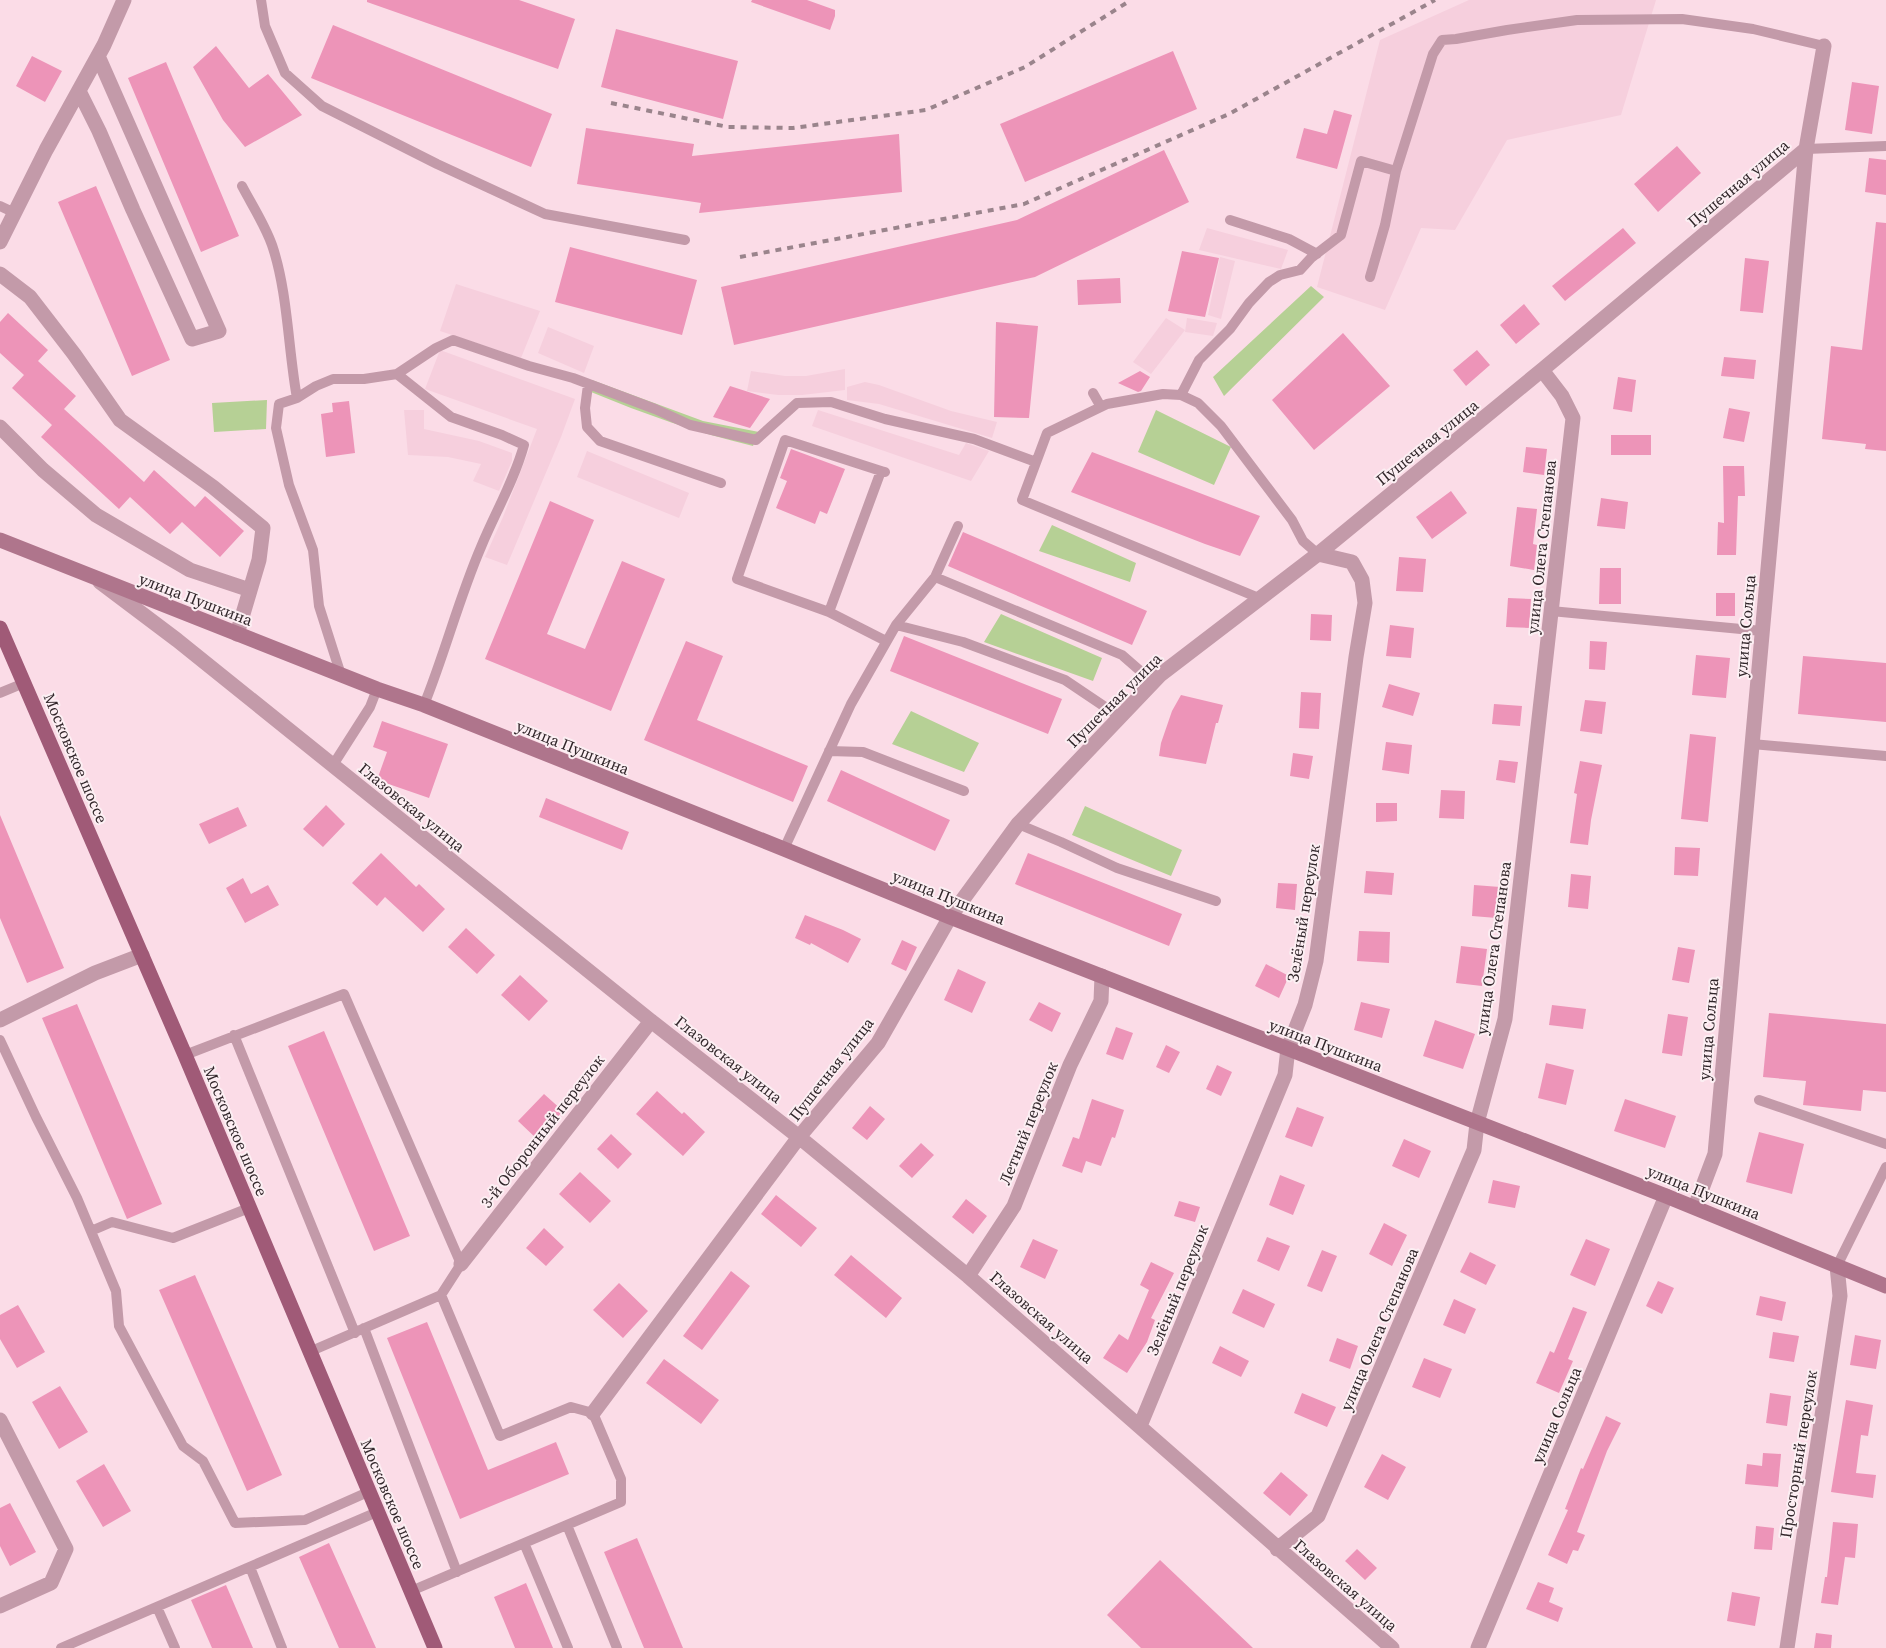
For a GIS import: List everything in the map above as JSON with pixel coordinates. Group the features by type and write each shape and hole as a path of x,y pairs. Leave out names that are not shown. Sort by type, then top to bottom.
{"main road":[{"name":"Московское шоссе","path":"0,628 185,1055 435,1648"}],"street":[{"path":"0,242 46,150 98,56 124,0"},
{"name":"улица Сольца","path":"1695,1207 1714,1154 1806,149 1824,46"},
{"path":"79,91 99,131 192,339 219,331 98,56"},
{"name":"Пушечная улица","path":"593,1413 799,1137 878,1043 950,918 1018,824 1153,682 1318,554 1806,149"},
{"path":"0,274 30,297 74,354 120,420 213,487 263,528 259,560 237,634"},
{"name":"улица Олега Степанова","path":"1277,1549 1318,1516 1474,1150 1477,1123 1505,1019 1573,418 1562,396 1542,370"},
{"path":"0,427 43,470 96,515 190,570 250,590"},
{"name":"улица Пушкина","path":"0,540 341,675 424,705 784,849 950,918 1695,1207 1886,1286"},
{"name":"Зелёный переулок","path":"1140,1426 1285,1075 1288,1048 1305,1005 1316,961 1356,657 1365,603 1362,580 1352,562 1318,554"},
{"name":"Глазовская улица","path":"94,578 177,640 651,1021 799,1137 968,1276 1392,1648"},
{"path":"0,1020 95,973 142,955"},
{"name":"Летний переулок","path":"968,1276 1014,1206 1070,1065 1101,1001 1102,976"},
{"name":"3-й Оборонный переулок","path":"461,1264 651,1021"},
{"name":"улица Сольца","path":"1478,1648 1666,1196"},
{"name":"Просторный переулок","path":"1787,1648 1840,1296 1838,1266"},
{"path":"0,1420 66,1549 51,1583 0,1606"}],"lane":[{"path":"262,0 265,26 285,73 322,106 437,164 545,214 685,240"},
{"path":"1370,277 1385,225 1396,171 1432,54 1442,40 1456,40 1576,20 1682,19 1753,29 1824,46"},
{"path":"1806,149 1886,146"},
{"path":"1181,395 1198,360 1230,329 1249,303 1269,282 1280,274 1300,270 1340,235 1361,161 1396,171"},
{"path":"242,186 272,245 282,290 297,398"},
{"path":"0,206 15,213"},
{"path":"1230,220 1289,240 1317,254"},
{"path":"341,675 319,606 313,550 289,485 276,428 279,404 297,398 316,386 333,379 364,379 398,374 436,348 453,340 655,409 690,425 756,440 797,403 832,402 885,419 974,439 1036,462"},
{"path":"398,374 450,417 502,435 524,446 504,497 480,548 424,705"},
{"path":"588,385 585,408 587,427 600,441 721,483"},
{"path":"1093,393 1101,407"},
{"path":"1259,598 1022,500 1047,433 1107,404 1163,394 1181,395 1198,403 1221,426 1292,520 1303,541 1318,554"},
{"path":"829,612 883,472 785,440 737,579 829,612 886,641"},
{"path":"784,849 829,745 851,704 896,625 935,577 958,526"},
{"path":"935,577 1122,655 1153,682"},
{"path":"1551,611 1762,631"},
{"path":"896,625 963,642 1065,680 1120,717"},
{"path":"0,693 24,683"},
{"path":"333,765 370,707 377,689"},
{"path":"1752,744 1886,756"},
{"path":"829,745 864,752 964,791"},
{"path":"1018,824 1117,868 1216,901"},
{"path":"185,1055 344,994 461,1264 442,1295 309,1352"},
{"path":"234,1035 360,1331 457,1572"},
{"path":"0,1040 77,1198 116,1291 119,1326 183,1446 203,1461 235,1523 305,1520 368,1492"},
{"path":"1759,1100 1886,1144"},
{"path":"1838,1266 1886,1167"},
{"path":"91,1231 112,1222 173,1238 249,1208"},
{"path":"411,1591 621,1502 621,1479 593,1413 571,1407 500,1436 442,1295"},
{"path":"61,1648 377,1512"},
{"path":"567,1525 617,1648"},
{"path":"524,1543 568,1648"},
{"path":"250,1567 282,1648"},
{"path":"157,1607 175,1648"}],"shaded area":[{"path":"1469,0 1656,0 1621,115 1507,140 1455,230 1421,228 1385,310 1317,287 1380,40"},
{"path":"1207,228 1288,250 1281,269 1199,250"},
{"path":"1220,257 1235,261 1221,319 1208,315"},
{"path":"456,284 540,311 521,358 440,331"},
{"path":"1166,318 1185,330 1151,374 1133,362"},
{"path":"1187,318 1217,323 1213,336 1185,332"},
{"path":"548,327 594,346 584,373 538,353"},
{"path":"440,350 575,399 507,565 485,557 503,517 537,429 425,389"},
{"path":"845,369 845,390 802,395 778,395 747,391 751,371 785,376 806,376"},
{"path":"865,382 879,385 951,411 997,422 992,438 879,404 847,400 847,387"},
{"path":"404,410 424,410 424,429 479,441 512,453 512,461 499,491 473,481 481,464 448,457 408,455"},
{"path":"818,410 959,455 966,443 989,451 971,481 812,426"},
{"path":"587,451 689,493 679,518 577,477"}],"green space":[{"path":"1311,286 1324,297 1224,396 1213,377"},
{"path":"592,380 703,421 759,432 753,446 692,429 591,392"},
{"path":"267,400 266,429 214,432 212,403"},
{"path":"1156,410 1231,447 1214,485 1138,452"},
{"path":"1052,525 1136,563 1130,582 1039,551"},
{"path":"1001,614 1102,658 1093,681 984,642"},
{"path":"911,711 979,743 964,772 892,744"},
{"path":"1085,806 1182,850 1171,876 1072,835"}],"building":[{"path":"367,0 519,0 575,19 558,69 367,2"},
{"path":"752,0 807,0 835,10 835,16 830,30 751,2"},
{"path":"333,25 552,114 531,167 311,78"},
{"path":"616,29 738,61 723,119 601,87"},
{"path":"216,46 249,88 268,74 302,115 245,147 223,120 193,67"},
{"path":"1173,51 1197,109 1025,182 1000,124"},
{"path":"32,56 62,71 45,102 16,86"},
{"path":"166,62 239,236 201,252 128,78"},
{"path":"1852,82 1879,86 1872,134 1845,130"},
{"path":"1334,110 1352,115 1337,169 1296,158 1304,128 1327,134"},
{"path":"586,128 694,144 692,156 899,134 902,192 699,213 701,203 577,184"},
{"path":"1677,146 1701,173 1658,212 1634,184"},
{"path":"1164,150 1189,202 1035,277 734,345 721,287 1017,220"},
{"path":"1869,158 1886,160 1886,195 1865,192"},
{"path":"96,186 170,360 132,376 58,202"},
{"path":"1876,222 1886,223 1886,451 1865,449 1866,444 1822,439 1831,346 1862,350"},
{"path":"1623,228 1636,243 1565,301 1552,286"},
{"path":"570,247 697,280 682,335 555,302"},
{"path":"1182,251 1219,258 1205,317 1168,311"},
{"path":"1745,258 1769,261 1763,313 1740,311"},
{"path":"1120,278 1121,303 1078,305 1077,280"},
{"path":"1524,304 1540,324 1516,344 1500,325"},
{"path":"8,313 48,350 38,361 76,396 64,409 144,482 154,470 195,507 205,496 244,531 220,557 182,522 170,534 130,497 119,509 41,437 52,425 12,388 24,375 0,353 0,322"},
{"path":"996,322 1038,326 1029,418 994,417"},
{"path":"1343,333 1390,386 1314,450 1272,400"},
{"path":"1477,350 1490,365 1466,386 1453,370"},
{"path":"1724,357 1756,360 1754,379 1721,376"},
{"path":"1140,371 1150,377 1141,391 1138,392 1118,383"},
{"path":"1618,377 1636,380 1632,412 1613,409"},
{"path":"730,386 770,399 750,428 713,417"},
{"path":"349,401 355,453 326,457 321,414 333,412 332,403"},
{"path":"1729,408 1750,412 1744,442 1723,438"},
{"path":"1611,435 1651,435 1651,455 1611,455"},
{"path":"1526,447 1547,449 1544,475 1523,472"},
{"path":"791,449 845,469 827,514 820,511 815,524 776,508 787,481 780,478"},
{"path":"1092,452 1260,516 1240,556 1071,492"},
{"path":"1723,466 1744,466 1745,496 1738,496 1736,555 1717,555 1718,522 1724,523"},
{"path":"1451,491 1467,513 1432,539 1416,517"},
{"path":"1601,498 1628,502 1625,529 1597,526"},
{"path":"550,501 594,520 547,634 585,649 622,561 665,579 611,711 485,659"},
{"path":"1517,507 1537,509 1533,544 1537,545 1534,570 1510,566"},
{"path":"963,532 1147,611 1132,645 948,566"},
{"path":"1399,557 1426,559 1423,592 1396,591"},
{"path":"1600,568 1621,568 1621,604 1599,604"},
{"path":"1716,593 1735,593 1735,616 1716,616"},
{"path":"1508,598 1531,599 1529,628 1506,627"},
{"path":"1311,614 1332,615 1331,641 1310,640"},
{"path":"1390,625 1414,628 1411,658 1386,656"},
{"path":"904,636 1062,699 1048,734 890,671"},
{"path":"686,641 723,656 697,720 808,766 793,802 644,740"},
{"path":"1590,641 1607,642 1605,670 1589,669"},
{"path":"1696,655 1730,658 1726,698 1692,695"},
{"path":"1803,656 1886,663 1886,722 1798,714"},
{"path":"1389,684 1420,693 1413,716 1382,707"},
{"path":"1301,692 1321,693 1319,729 1299,728"},
{"path":"1181,695 1223,705 1218,723 1216,723 1206,764 1159,756 1161,743 1172,711"},
{"path":"1585,700 1606,702 1602,734 1580,731"},
{"path":"1494,704 1522,706 1520,726 1492,724"},
{"path":"382,721 448,744 429,798 377,780 387,752 373,747"},
{"path":"1690,734 1716,737 1708,822 1681,819"},
{"path":"1386,742 1412,745 1409,774 1382,770"},
{"path":"1293,753 1313,756 1309,779 1290,776"},
{"path":"1499,760 1518,762 1515,783 1496,780"},
{"path":"1580,761 1602,765 1588,845 1570,843 1577,794 1574,793"},
{"path":"841,770 950,820 935,851 827,801"},
{"path":"1441,790 1465,791 1464,819 1439,818"},
{"path":"546,798 629,832 622,850 539,817"},
{"path":"1376,803 1397,803 1397,821 1376,822"},
{"path":"326,805 345,824 323,847 303,829"},
{"path":"238,807 247,826 209,844 199,824"},
{"path":"0,815 64,968 27,983 0,918"},
{"path":"1675,847 1700,848 1698,876 1674,875"},
{"path":"381,853 416,887 419,884 445,909 423,932 385,897 377,906 352,883"},
{"path":"1028,853 1182,914 1169,946 1015,884"},
{"path":"1366,871 1394,873 1392,895 1364,893"},
{"path":"1571,874 1591,876 1588,909 1568,907"},
{"path":"243,878 251,894 268,885 279,905 245,923 226,888"},
{"path":"1278,883 1297,884 1295,910 1276,908"},
{"path":"1474,885 1500,887 1497,918 1472,916"},
{"path":"805,915 861,939 848,963 811,943 810,945 795,938"},
{"path":"466,928 495,955 477,974 448,947"},
{"path":"1359,931 1390,932 1389,963 1357,961"},
{"path":"902,940 917,947 906,971 891,964"},
{"path":"1461,946 1487,949 1482,986 1456,983"},
{"path":"1678,947 1695,950 1689,983 1672,980"},
{"path":"1266,964 1289,976 1279,998 1255,986"},
{"path":"958,969 986,982 972,1013 944,1000"},
{"path":"520,975 548,1001 529,1021 501,995"},
{"path":"1039,1002 1061,1013 1052,1032 1029,1020"},
{"path":"1361,1002 1390,1009 1382,1038 1354,1030"},
{"path":"77,1004 162,1204 127,1219 42,1018"},
{"path":"1552,1005 1586,1009 1583,1029 1549,1025"},
{"path":"1769,1013 1886,1024 1886,1092 1863,1090 1861,1111 1803,1105 1806,1081 1763,1077"},
{"path":"1668,1014 1688,1017 1682,1056 1662,1053"},
{"path":"1435,1020 1475,1034 1463,1069 1423,1056"},
{"path":"1116,1027 1133,1033 1123,1060 1106,1054"},
{"path":"324,1031 410,1236 374,1251 288,1046"},
{"path":"1166,1045 1180,1052 1169,1073 1156,1067"},
{"path":"1546,1063 1574,1070 1566,1105 1538,1098"},
{"path":"1217,1065 1232,1072 1221,1096 1206,1089"},
{"path":"657,1091 682,1114 684,1112 705,1132 683,1156 636,1114"},
{"path":"544,1094 563,1111 537,1139 518,1121"},
{"path":"1092,1099 1124,1110 1115,1138 1112,1137 1101,1166 1086,1161 1082,1173 1062,1166 1073,1137 1079,1139"},
{"path":"1625,1099 1676,1116 1665,1148 1614,1131"},
{"path":"870,1106 885,1119 867,1140 852,1128"},
{"path":"1297,1107 1324,1117 1312,1147 1285,1137"},
{"path":"1759,1132 1804,1144 1792,1194 1746,1182"},
{"path":"611,1134 632,1154 618,1169 597,1149"},
{"path":"1404,1139 1431,1151 1419,1178 1392,1166"},
{"path":"921,1143 934,1155 912,1178 899,1166"},
{"path":"580,1172 611,1201 590,1223 559,1194"},
{"path":"1280,1175 1305,1185 1293,1215 1269,1205"},
{"path":"1493,1180 1520,1186 1515,1208 1488,1203"},
{"path":"776,1195 817,1228 801,1247 761,1214"},
{"path":"966,1199 987,1216 973,1234 952,1217"},
{"path":"1179,1201 1200,1207 1195,1222 1174,1216"},
{"path":"1384,1223 1407,1235 1392,1266 1369,1254"},
{"path":"544,1228 564,1247 546,1266 526,1248"},
{"path":"1267,1237 1290,1246 1279,1271 1257,1261"},
{"path":"1033,1239 1058,1250 1045,1279 1020,1267"},
{"path":"1586,1239 1610,1249 1595,1286 1570,1275"},
{"path":"1322,1250 1337,1256 1322,1292 1307,1286"},
{"path":"1470,1252 1496,1265 1486,1285 1460,1272"},
{"path":"851,1255 902,1298 886,1318 834,1275"},
{"path":"1151,1262 1174,1273 1151,1318 1155,1320 1147,1342 1127,1373 1103,1358 1119,1334 1128,1340 1149,1290 1140,1285"},
{"path":"731,1271 750,1286 702,1350 683,1336"},
{"path":"195,1275 282,1475 247,1491 159,1290"},
{"path":"1658,1281 1674,1288 1662,1314 1646,1306"},
{"path":"619,1283 648,1311 623,1338 593,1310"},
{"path":"1243,1289 1275,1304 1264,1328 1232,1313"},
{"path":"1760,1296 1786,1302 1782,1321 1756,1315"},
{"path":"1454,1299 1476,1309 1465,1334 1443,1325"},
{"path":"18,1305 45,1352 17,1368 0,1339 0,1315"},
{"path":"1573,1307 1587,1312 1568,1359 1573,1361 1559,1393 1536,1383 1550,1351 1554,1353"},
{"path":"427,1322 488,1470 556,1442 569,1474 460,1519 387,1338"},
{"path":"1773,1332 1799,1336 1794,1362 1769,1358"},
{"path":"1855,1335 1881,1340 1876,1369 1850,1365"},
{"path":"1337,1338 1358,1346 1350,1369 1329,1361"},
{"path":"1220,1346 1249,1361 1241,1377 1212,1363"},
{"path":"1424,1358 1452,1369 1440,1398 1412,1387"},
{"path":"664,1359 719,1400 701,1424 646,1383"},
{"path":"60,1386 88,1432 59,1449 32,1402"},
{"path":"1302,1393 1336,1407 1327,1427 1294,1413"},
{"path":"1770,1393 1791,1396 1787,1426 1766,1423"},
{"path":"1846,1400 1873,1405 1868,1436 1861,1435 1856,1473 1876,1475 1873,1498 1831,1492"},
{"path":"1606,1416 1621,1423 1607,1451 1577,1532 1585,1535 1578,1551 1573,1550 1567,1564 1548,1555 1568,1510 1565,1509 1581,1468 1583,1469"},
{"path":"1763,1453 1781,1454 1778,1487 1745,1484 1747,1464 1762,1466"},
{"path":"1382,1454 1406,1467 1388,1500 1364,1487"},
{"path":"104,1464 131,1511 103,1527 76,1481"},
{"path":"1281,1472 1308,1495 1290,1516 1263,1493"},
{"path":"10,1503 36,1552 10,1566 0,1546 0,1508"},
{"path":"1833,1522 1858,1524 1855,1558 1845,1557 1838,1605 1821,1603 1825,1577 1827,1577"},
{"path":"1756,1526 1774,1528 1772,1550 1754,1549"},
{"path":"637,1538 683,1648 644,1648 604,1552"},
{"path":"329,1543 376,1648 339,1648 299,1557"},
{"path":"1357,1549 1377,1568 1365,1580 1345,1561"},
{"path":"1160,1560 1253,1648 1141,1648 1107,1615"},
{"path":"1538,1582 1554,1588 1549,1602 1563,1608 1558,1622 1526,1609"},
{"path":"526,1583 553,1648 515,1648 494,1597"},
{"path":"226,1585 253,1648 212,1648 191,1600"},
{"path":"1732,1592 1760,1597 1755,1626 1727,1621"},
{"path":"1816,1633 1832,1635 1831,1648 1814,1648"}],"railway":[{"path":"611,103 728,127 793,128 926,110 1025,67 1131,0"},
{"path":"740,257 1024,204 1229,114 1435,0"}]}
